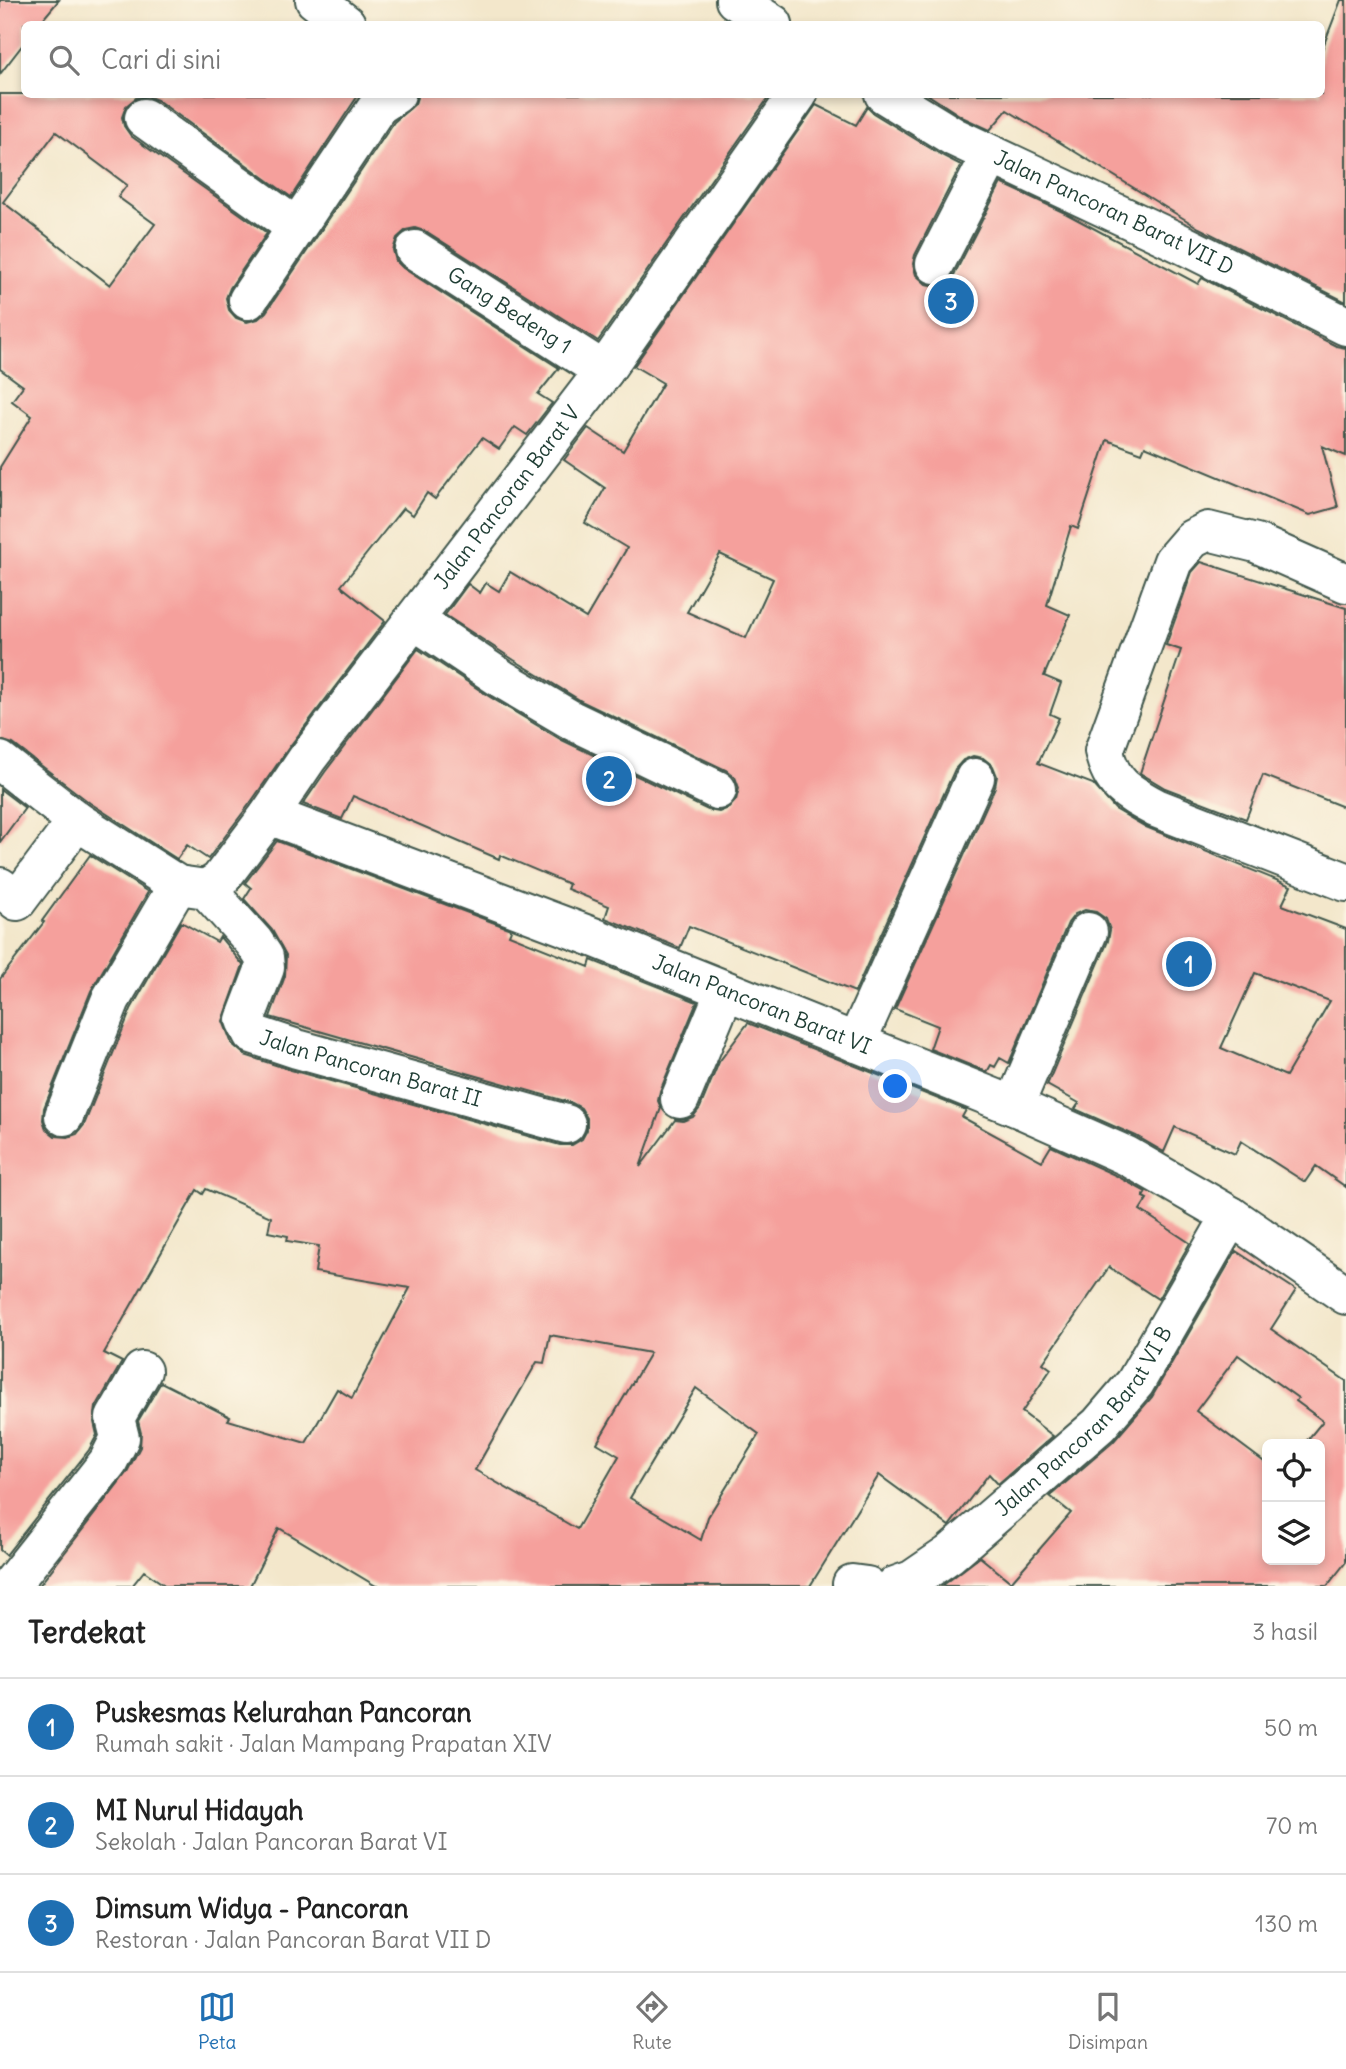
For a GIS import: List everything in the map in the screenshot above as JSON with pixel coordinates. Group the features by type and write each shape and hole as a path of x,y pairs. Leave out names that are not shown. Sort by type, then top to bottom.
{"street":[{"path":"315,0 342,21"},
{"path":"735,0 767,21"},
{"path":"248,300 379,106 390,98"},
{"name":"Jalan Pancoran Barat V","path":"64,1116 111,999 192,887 219,881 307,759 604,371 795,98"},
{"name":"Jalan Pancoran Barat VII D","path":"891,98 954,137 1180,243 1346,326"},
{"path":"144,117 296,228"},
{"path":"935,264 991,155"},
{"name":"Gang Bedeng 1","path":"415,250 604,371"},
{"path":"1346,583 1256,543 1208,531 1192,539 1173,561 1104,751 1108,771 1131,794 1156,808 1346,882"},
{"path":"414,620 502,679 573,721 717,790"},
{"name":"Jalan Pancoran Barat II","path":"0,761 78,821 192,887 254,942 264,957 265,968 245,1020 251,1034 566,1124"},
{"path":"856,1043 975,778"},
{"name":"Jalan Pancoran Barat VI","path":"269,815 593,937 1014,1106 1127,1156 1231,1216 1346,1295"},
{"path":"0,887 17,901 78,821"},
{"path":"1014,1106 1088,932"},
{"path":"680,1099 725,991"},
{"name":"Jalan Pancoran Barat VI B","path":"895,1586 912,1580 950,1554 1099,1425 1135,1383 1231,1216"},
{"path":"10,1586 108,1462 120,1438 115,1418 142,1371"}],"building":[{"path":"0,0 59,0 42,21 21,21 21,47 0,74"},
{"path":"1341,0 1346,0 1346,302 1199,228 1007,110 990,130 964,118 933,98 1325,98 1325,42"},
{"path":"0,94 21,94 21,98 136,98 126,106 122,117 131,136 267,233 226,298 229,310 236,318 247,322 258,319 266,312 394,122 415,104 417,98 768,98 598,341 427,232 415,228 406,230 397,238 393,250 396,261 403,268 559,368 538,394 552,403 527,435 515,427 499,449 482,438 435,499 427,493 413,515 403,508 341,586 385,621 208,859 187,845 177,859 90,803 13,744 0,740 0,467 32,416 12,401 23,386 0,369","holes":["56,132 127,185 118,197 155,224 110,285 3,202"]},
{"path":"152,98 356,98 291,197"},
{"path":"816,105 856,125 867,107 961,165 915,255 913,264 916,275 926,284 935,286 946,283 954,275 1001,183 1065,213 1198,284 1202,278 1336,346 1346,348 1346,456 1322,446 1338,507 1310,515 1145,446 1142,453 1107,440 1078,529 1071,526 1047,605 1070,615 1044,676 1061,683 1050,714 1059,718 1038,763 1093,784 1115,809 1146,827 1291,886 1282,905 1346,929 1346,1187 1316,1166 1305,1182 1241,1141 1235,1154 1175,1127 1164,1152 1136,1136 1075,1109 1079,1103 1047,1085 1108,941 1110,930 1106,919 1096,912 1085,910 1075,914 1068,923 1009,1063 1000,1058 995,1067 991,1065 987,1072 930,1049 938,1026 895,1009 995,787 997,776 993,766 983,758 973,756 963,760 955,769 855,992 689,926 680,948 605,918 609,906 567,889 569,884 500,855 499,859 353,796 342,819 303,804 418,649 490,697 562,740 708,810 719,812 729,808 736,800 739,788 735,777 726,770 583,702 445,615 468,584 480,593 486,583 499,591 510,572 586,618 627,548 585,523 605,488 564,460 588,428 623,451 663,383 634,366","holes":["720,554 773,579 746,638 687,612","1255,973 1330,1001 1286,1076 1221,1048"]},
{"path":"1201,562 1346,608 1346,808 1263,775 1246,819 1165,788 1140,773 1181,650 1166,645 1192,572"},
{"path":"0,789 25,808 0,842"},
{"path":"277,841 508,928 511,930 509,935 589,967 591,960 697,1002 660,1091 658,1101 661,1108 640,1167 675,1120 683,1121 693,1117 700,1108 719,1062 748,1023 966,1110 962,1117 1042,1161 1051,1146 1117,1176 1146,1192 1143,1197 1147,1199 1140,1210 1190,1243 1158,1299 1109,1267 1043,1363 1051,1369 1022,1412 1053,1436 998,1484 989,1474 949,1526 879,1475 810,1586 376,1586 279,1528 250,1586 166,1586 144,1571 132,1586 39,1586 127,1472 140,1447 138,1421 161,1382 230,1417 228,1420 306,1443 337,1389 352,1398 410,1288 315,1272 319,1246 287,1241 288,1236 268,1232 271,1217 206,1189 203,1194 197,1190 104,1353 122,1362 96,1407 94,1422 97,1435 89,1450 6,1555 0,1550 0,979 44,922 42,921 90,855 148,892 91,991 44,1108 43,1120 46,1129 55,1136 68,1137 77,1134 84,1125 131,1009 181,922 217,942 220,937 243,965 223,1021 232,1044 245,1055 560,1145 572,1145 582,1139 587,1130 587,1118 581,1108 572,1103 270,1017 285,976 286,955 272,930 244,899 251,888 245,883","holes":["550,1335 650,1353 597,1443 619,1456 577,1529 475,1470 537,1362 544,1363","696,1388 759,1434 708,1517 701,1540 630,1498"]},
{"path":"1236,1251 1296,1290 1271,1329 1346,1381 1346,1562 1327,1586 942,1586 980,1557 1011,1582 1071,1513 1050,1496 1113,1442 1152,1397"}],"place":[{"name":"Dimsum Widya - Pancoran","path":"951,301"},
{"name":"MI Nurul Hidayah","path":"609,779"},
{"name":"Puskesmas Kelurahan Pancoran","path":"1189,964"}]}
